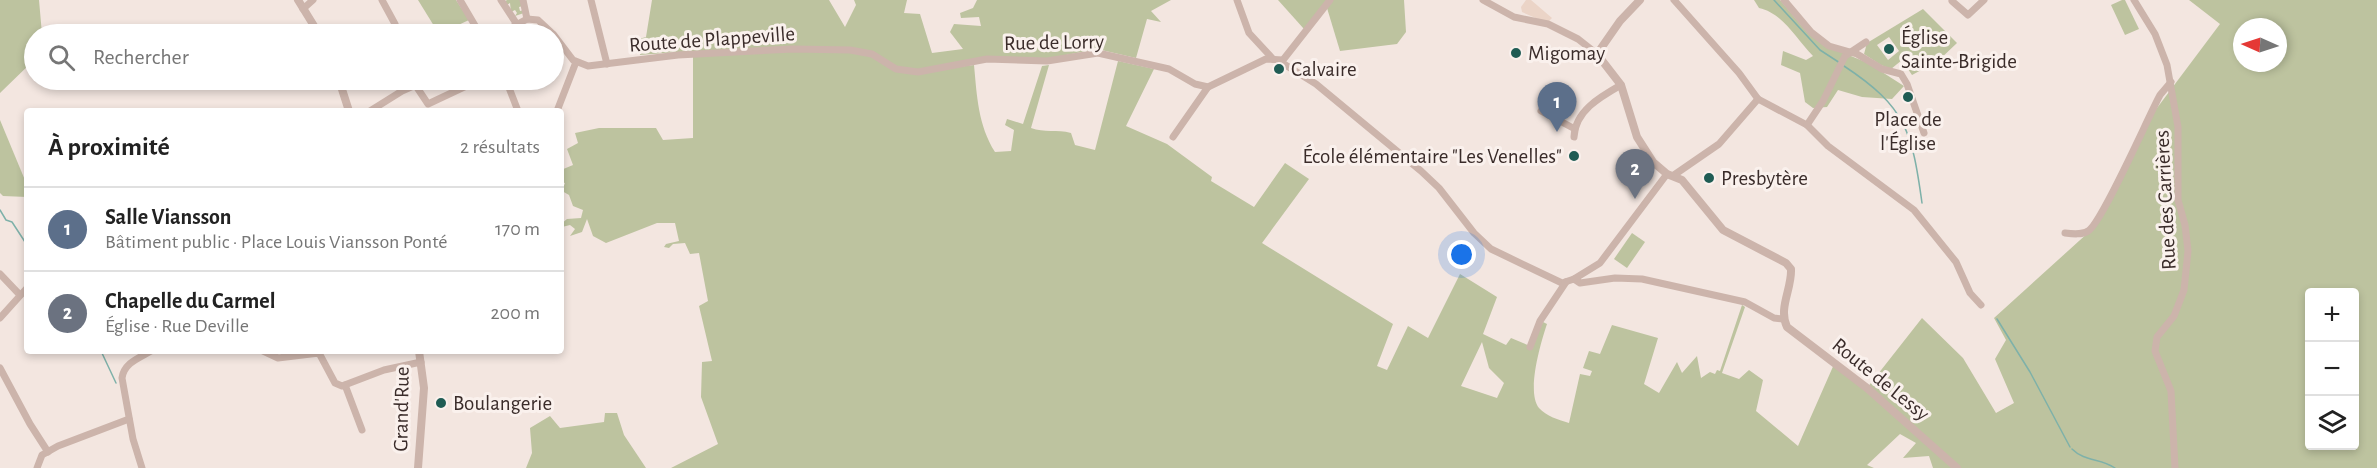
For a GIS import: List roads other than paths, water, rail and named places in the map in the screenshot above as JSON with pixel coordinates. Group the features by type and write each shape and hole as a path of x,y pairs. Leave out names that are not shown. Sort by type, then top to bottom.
{"street":[{"path":"298,0 313,24"},
{"path":"303,9 314,0"},
{"path":"382,0 394,24"},
{"path":"460,0 474,24"},
{"path":"501,0 516,23 527,18 538,20 542,24"},
{"path":"523,0 527,18"},
{"path":"591,0 608,64"},
{"path":"1237,0 1249,33 1276,60 1316,84 1421,171 1439,188 1474,233 1491,249 1520,265 1566,282"},
{"path":"1173,137 1208,87 1258,63 1287,57 1330,0"},
{"path":"1483,0 1514,17 1548,24 1578,39 1597,54 1621,85 1636,137 1653,162 1670,175 1682,180 1724,230 1776,256 1791,268 1783,319 1774,318 1744,302 1642,279 1615,278 1585,283 1574,279"},
{"path":"1597,54 1620,21 1640,0"},
{"path":"1674,0 1739,73 1758,99 1807,125 1827,146 1877,180 1914,210 1956,262 1970,293 1981,305"},
{"path":"1784,0 1820,40 1888,71 1901,74 1907,84 1924,133"},
{"path":"1952,1 1968,15 1984,0"},
{"name":"Rue des Carrières","path":"2134,0 2155,34 2171,82 2178,127 2178,200 2186,225 2188,251 2180,304 2174,316 2160,331 2155,351 2171,391 2175,468"},
{"path":"1807,125 1823,101 1847,53 1866,42"},
{"path":"558,108 576,62 564,48"},
{"name":"Route de Plappeville","path":"576,62 588,66 678,55 793,49 862,51 884,62"},
{"name":"Rue de Lorry","path":"884,62 896,69 918,72 987,60 1047,61 1098,53 1169,69 1195,84 1208,87"},
{"path":"2066,233 2079,234 2090,231 2102,212 2160,95 2171,82"},
{"path":"1542,111 1574,133 1584,111 1621,85"},
{"path":"342,90 348,108"},
{"path":"375,108 405,90"},
{"path":"419,90 428,104 458,90"},
{"path":"510,90 517,108"},
{"path":"1530,346 1540,321 1566,282 1600,263 1670,175 1719,144 1758,99"},
{"path":"0,274 20,295"},
{"path":"0,318 24,291"},
{"name":"Route de Lessy","path":"1783,319 1787,327 1801,339 1867,388 1957,468"},
{"path":"142,468 129,419 123,373 130,363 146,354"},
{"path":"269,354 278,358 311,354"},
{"path":"320,354 335,383 345,385 384,370 421,362"},
{"name":"Grand'Rue","path":"418,468 424,388 420,354"},
{"path":"0,368 48,452"},
{"path":"345,385 362,430"},
{"path":"37,468 42,455 129,419"}],"waterway":[{"path":"1774,0 1820,50 1840,63"},
{"path":"1844,66 1881,95 1893,108 1902,123 1914,157 1922,203"},
{"path":"0,210 6,220 12,222 24,240"},
{"path":"1997,319 2030,372 2070,447"},
{"path":"102,354 116,383"},
{"path":"2072,449 2082,456 2115,468"}],"place":[{"name":"Église Sainte-Brigide","path":"1889,49"},
{"name":"Migomay","path":"1516,53"},
{"name":"Calvaire","path":"1279,69"},
{"name":"Place de l'Église","path":"1908,97"},
{"name":"Salle Viansson","path":"1557,132"},
{"name":"École élémentaire \"Les Venelles\"","path":"1574,156"},
{"name":"Presbytère","path":"1709,178"},
{"name":"Chapelle du Carmel","path":"1635,199"},
{"name":"Boulangerie","path":"441,403"}]}
